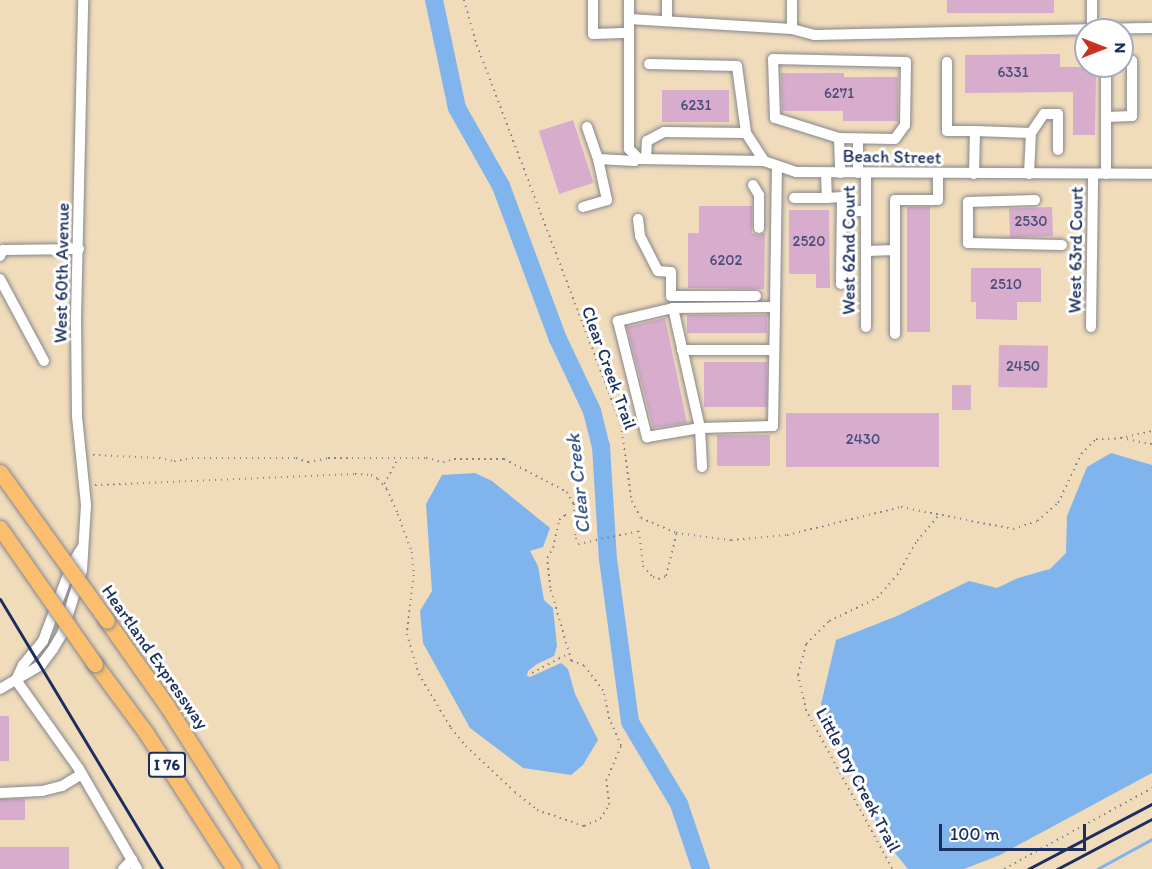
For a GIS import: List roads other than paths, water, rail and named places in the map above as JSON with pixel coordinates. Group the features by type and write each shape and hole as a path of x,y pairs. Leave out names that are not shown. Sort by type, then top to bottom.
{"highway":[{"name":"Heartland Expressway","path":"0,472 107,621 211,774 271,869"},
{"name":"I 76","path":"0,528 146,733 234,869"},
{"path":"211,774 281,869"}],"street":[{"name":"West 60th Avenue","path":"0,689 41,665 62,634 82,570 84,484 76,394 83,0"},
{"path":"593,0 593,34 629,33"},
{"path":"629,0 629,149 634,158"},
{"path":"667,0 667,20"},
{"path":"792,0 792,29"},
{"path":"1092,0 1092,18"},
{"path":"629,19 792,29 814,35 1074,29"},
{"path":"1134,28 1152,28"},
{"path":"773,59 906,62 905,125 895,139 839,138 775,118 773,59"},
{"path":"947,63 947,131 1031,133"},
{"path":"650,64 737,66 746,133 764,161"},
{"path":"1106,78 1106,174"},
{"path":"1106,117 1132,116 1132,78"},
{"path":"1029,174 1031,133 1044,114 1058,114 1058,150"},
{"path":"583,207 607,200 598,159 587,127"},
{"path":"974,174 975,131"},
{"path":"646,159 647,141 664,132 746,133"},
{"path":"839,138 840,173"},
{"name":"West 62nd Court","path":"858,138 866,211 866,327"},
{"name":"Beach Street","path":"598,159 764,161 796,172 826,173 1152,174"},
{"path":"775,307 673,309 618,321 647,437 700,428 773,426 775,307 777,166"},
{"path":"826,173 827,198"},
{"path":"895,334 895,200 939,200 939,174"},
{"name":"West 63rd Court","path":"1091,327 1093,175"},
{"path":"753,185 759,195 759,228"},
{"path":"794,198 842,197 841,284"},
{"path":"1035,200 968,202 968,243 1062,245"},
{"path":"842,211 866,211"},
{"path":"638,219 640,236 658,271 671,272 671,296 756,296"},
{"path":"0,256 3,250 79,249"},
{"path":"866,251 895,250"},
{"path":"0,279 44,361"},
{"path":"673,309 700,428 702,467"},
{"path":"682,350 774,351"},
{"path":"16,680 82,774 135,864 123,869"},
{"path":"0,793 42,791 62,786 82,774"}],"water":[{"path":"1111,453 1152,465 1152,773 1000,855 964,869 908,869 886,842 821,704 836,640 897,616 969,581 997,588 1018,578 1050,569 1066,553 1067,516 1087,467"},
{"path":"475,473 492,481 550,528 543,547 530,551 538,566 544,600 553,608 557,646 554,656 537,664 528,671 527,676 530,677 561,663 568,669 575,694 598,740 583,765 571,775 523,768 470,728 423,643 420,611 432,591 426,504 442,475"}],"waterway":[{"name":"Clear Creek","path":"434,0 457,108 501,186 558,339 592,411 601,446 608,559 630,722 679,804 701,869"},
{"path":"1097,869 1152,839"}],"railway":[{"path":"0,599 162,869"},
{"path":"1028,869 1152,804"},
{"path":"1057,869 1152,819"}]}
